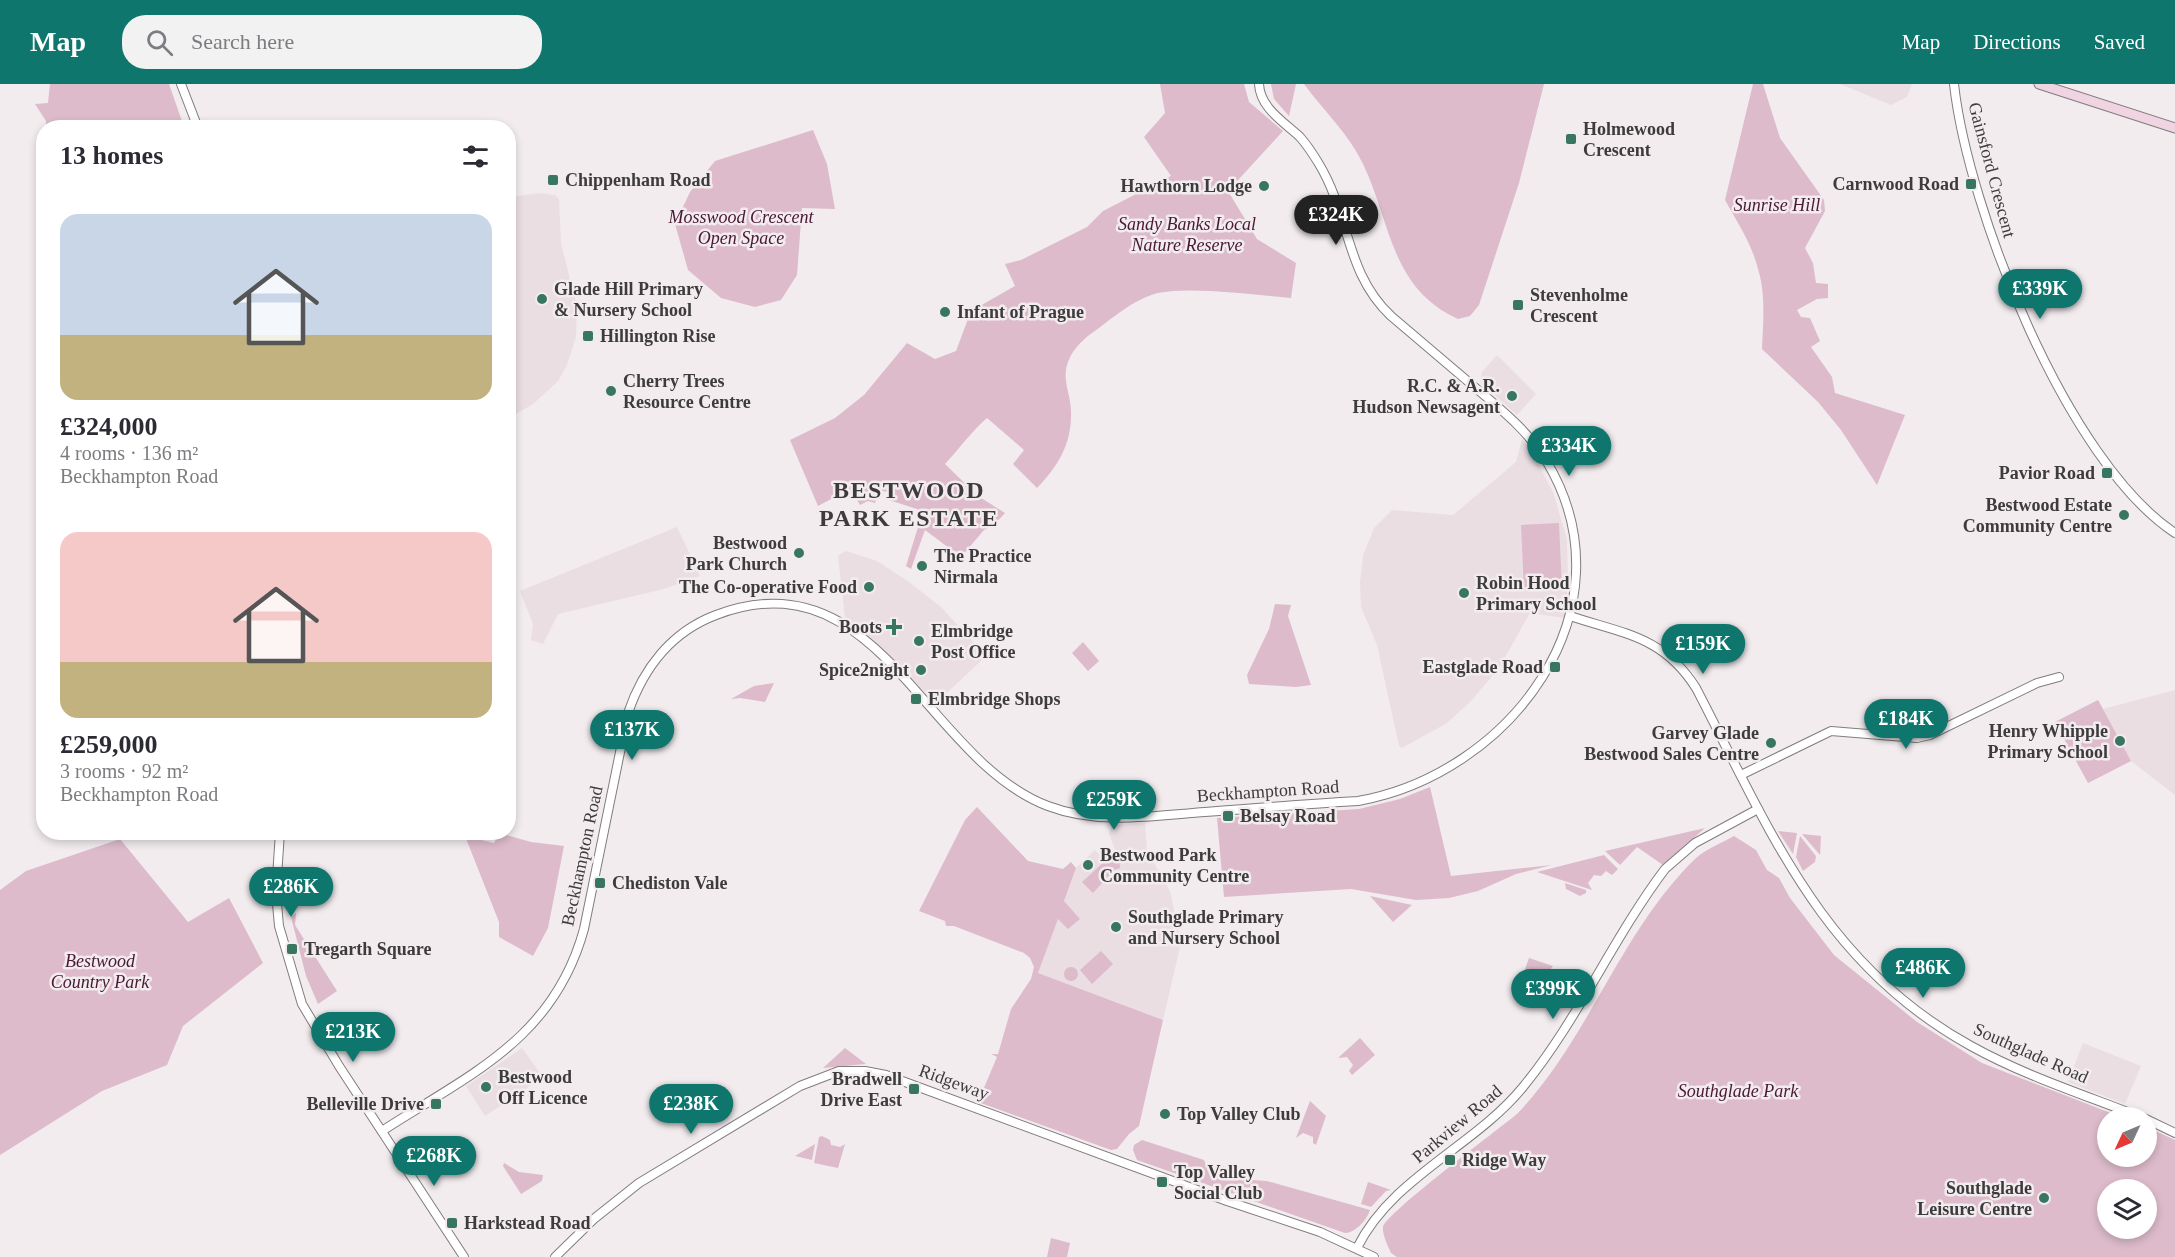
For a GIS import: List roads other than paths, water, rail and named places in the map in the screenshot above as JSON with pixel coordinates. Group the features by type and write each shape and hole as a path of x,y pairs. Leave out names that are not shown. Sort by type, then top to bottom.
{"main road":[{"path":"2039,84 2175,128"}],"street":[{"path":"181,84 195,120"},
{"name":"Beckhampton Road","path":"382,1131 514,1044 543,1014 561,989 575,960 584,929 628,713 635,693 663,650 707,618 733,610 766,605 799,608 834,617 876,647 977,757 1015,789 1039,802 1070,813 1125,818 1359,801 1390,794 1426,780 1471,754 1512,717 1545,674 1570,616 1576,577 1574,540 1562,494 1547,463 1516,423 1391,316 1374,298 1358,271 1326,177 1302,140 1263,100 1259,84"},
{"name":"Gainsford Crescent","path":"1954,84 1982,207 1998,256 2027,322 2060,388 2103,457 2152,514 2175,532"},
{"path":"1570,616 1646,641 1670,656 1695,688 1758,809"},
{"path":"1741,775 1831,731 1917,738 1930,735 2037,683 2059,677"},
{"name":"Southglade Road","path":"1758,809 1800,886 1823,918 1876,976 1916,1011 1970,1046 2002,1062 2117,1107"},
{"name":"Parkview Road","path":"1357,1248 1373,1221 1392,1199 1490,1121 1522,1088 1665,869 1695,843 1758,809"},
{"path":"280,840 277,908 283,947 294,981 312,1023 465,1257"},
{"name":"Ridgeway","path":"555,1257 618,1198 675,1159 800,1086 824,1075 856,1070 896,1078 1320,1232 1374,1257"},
{"name":"Southglade Road","path":"2157,1124 2175,1133"}],"place":[{"name":"Holmewood Crescent","path":"1571,139"},
{"name":"Chippenham Road","path":"553,180"},
{"name":"Carnwood Road","path":"1971,184"},
{"name":"Hawthorn Lodge","path":"1264,186"},
{"name":"Glade Hill Primary & Nursery School","path":"542,299"},
{"name":"Stevenholme Crescent","path":"1518,305"},
{"name":"Infant of Prague","path":"945,312"},
{"name":"Hillington Rise","path":"588,336"},
{"name":"Cherry Trees Resource Centre","path":"611,391"},
{"name":"R.C. & A.R. Hudson Newsagent","path":"1512,396"},
{"name":"Pavior Road","path":"2107,473"},
{"name":"Bestwood Estate Community Centre","path":"2124,515"},
{"name":"Bestwood Park Church","path":"799,553"},
{"name":"The Practice Nirmala","path":"922,566"},
{"name":"The Co-operative Food","path":"869,587"},
{"name":"Robin Hood Primary School","path":"1464,593"},
{"name":"Boots","path":"894,627"},
{"name":"Elmbridge Post Office","path":"919,641"},
{"name":"Eastglade Road","path":"1555,667"},
{"name":"Spice2night","path":"921,670"},
{"name":"Elmbridge Shops","path":"916,699"},
{"name":"Henry Whipple Primary School","path":"2120,741"},
{"name":"Garvey Glade Bestwood Sales Centre","path":"1771,743"},
{"name":"Belsay Road","path":"1228,816"},
{"name":"Bestwood Park Community Centre","path":"1088,865"},
{"name":"Chediston Vale","path":"600,883"},
{"name":"Southglade Primary and Nursery School","path":"1116,927"},
{"name":"Tregarth Square","path":"292,949"},
{"name":"Bestwood Off Licence","path":"486,1087"},
{"name":"Bradwell Drive East","path":"914,1089"},
{"name":"Belleville Drive","path":"436,1104"},
{"name":"Top Valley Club","path":"1165,1114"},
{"name":"Ridge Way","path":"1450,1160"},
{"name":"Top Valley Social Club","path":"1162,1182"},
{"name":"Southglade Leisure Centre","path":"2044,1198"},
{"name":"Harkstead Road","path":"452,1223"}],"district":[{"name":"BESTWOOD PARK ESTATE","path":"909,504"}],"park label":[{"name":"Sunrise Hill","path":"1777,205"},
{"name":"Mosswood Crescent Open Space","path":"741,227"},
{"name":"Sandy Banks Local Nature Reserve","path":"1187,234"},
{"name":"Bestwood Country Park","path":"100,971"},
{"name":"Southglade Park","path":"1738,1091"}]}
